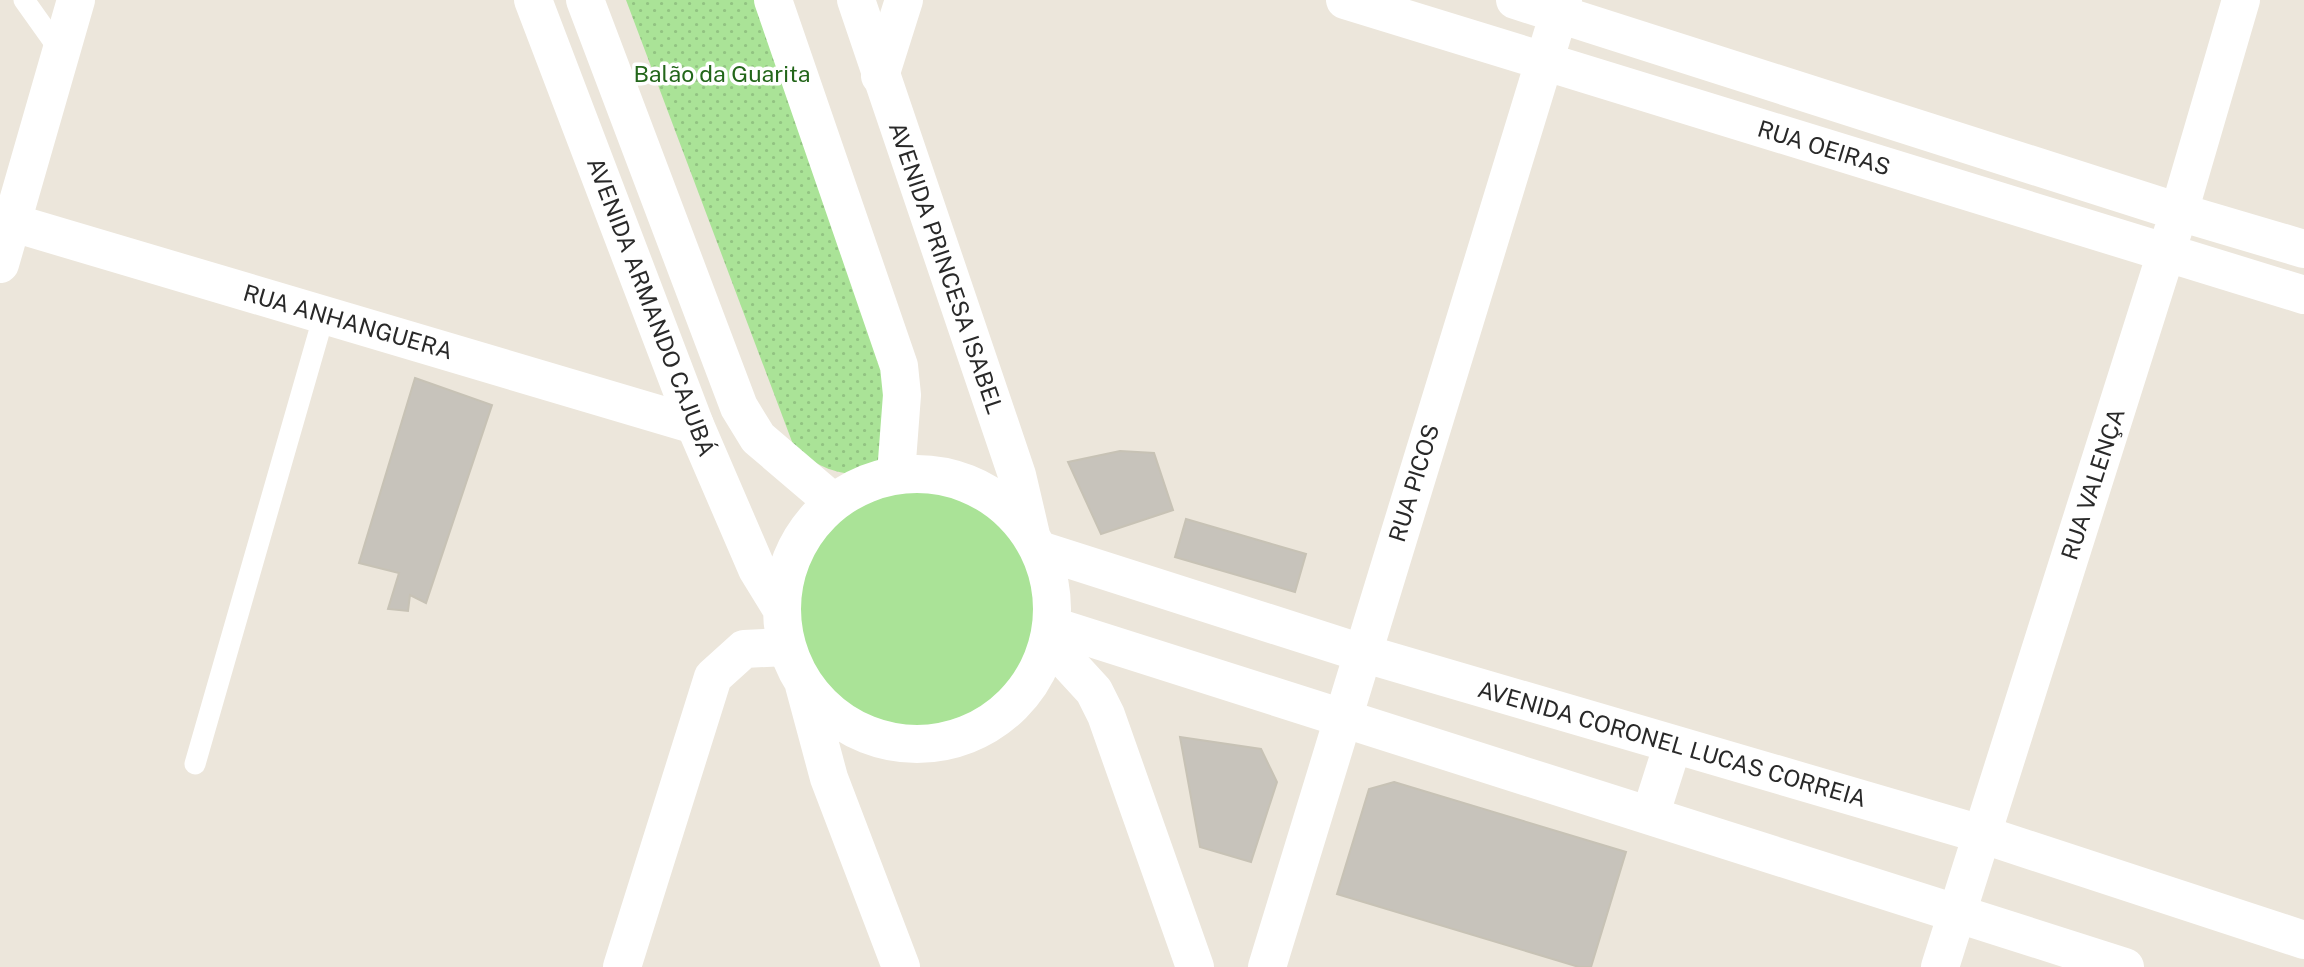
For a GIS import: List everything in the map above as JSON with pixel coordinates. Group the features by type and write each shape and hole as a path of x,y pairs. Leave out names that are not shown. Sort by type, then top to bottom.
{"street":[{"path":"0,264 6,221 76,0"},
{"name":"AVENIDA ARMANDO CAJUBÁ","path":"533,0 695,425 757,569 781,608"},
{"name":"AVENIDA ARMANDO CAJUBÁ","path":"585,0 739,407 758,438 833,502"},
{"path":"773,0 899,366 902,395 896,474 949,477 975,486 998,500 1030,535"},
{"name":"AVENIDA PRINCESA ISABEL","path":"856,0 1017,475 1030,535 1052,587 1051,634"},
{"path":"880,76 904,0"},
{"name":"RUA OEIRAS","path":"1345,0 2304,295"},
{"name":"RUA OEIRAS","path":"1515,0 1561,7 2179,212 2304,249"},
{"name":"RUA VALENÇA","path":"1940,967 2179,212 2241,0"},
{"name":"RUA PICOS","path":"1267,967 1561,7"},
{"name":"RUA ANHANGUERA","path":"6,221 695,425"},
{"name":"AVENIDA ARMANDO CAJUBÁ","path":"896,474 858,487 833,502 813,521 797,544 787,569 781,608 786,648 804,683 829,778 901,967"},
{"name":"AVENIDA CORONEL LUCAS CORREIA","path":"1030,535 1362,653 1981,834 2304,940"},
{"path":"1051,634 1342,718 2124,967"},
{"path":"1051,634 1094,691 1106,715 1195,967"},
{"name":"AVENIDA ARMANDO CAJUBÁ","path":"804,683 830,713 874,737 924,744 950,741 974,733 1003,715 1028,690 1044,660 1051,634"},
{"path":"622,967 713,677 744,649 786,648"},
{"path":"1650,816 1673,744"}],"lane":[{"path":"24,0 61,52"},
{"path":"195,764 324,315"}],"green space":[{"name":"Balão da Guarita","path":"626,0 763,0 906,407 888,453 874,468 863,473 838,472 814,462 794,447"},
{"path":"919,485 943,487 966,494 1005,521 1032,560 1039,583 1039,631 1032,654 1005,693 966,720 943,727 919,729 895,727 872,720 833,693 806,654 799,631 797,607 799,583 806,560 833,521 872,494 895,487"}],"building":[{"path":"415,378 492,405 426,603 410,595 408,611 388,609 399,573 359,563"},
{"path":"1120,451 1154,453 1173,510 1101,534 1068,462"},
{"path":"1186,519 1306,554 1295,592 1175,557"},
{"path":"1180,737 1261,749 1277,782 1251,862 1200,847"},
{"path":"1394,782 1626,852 1591,967 1579,967 1337,894 1369,789"}]}
